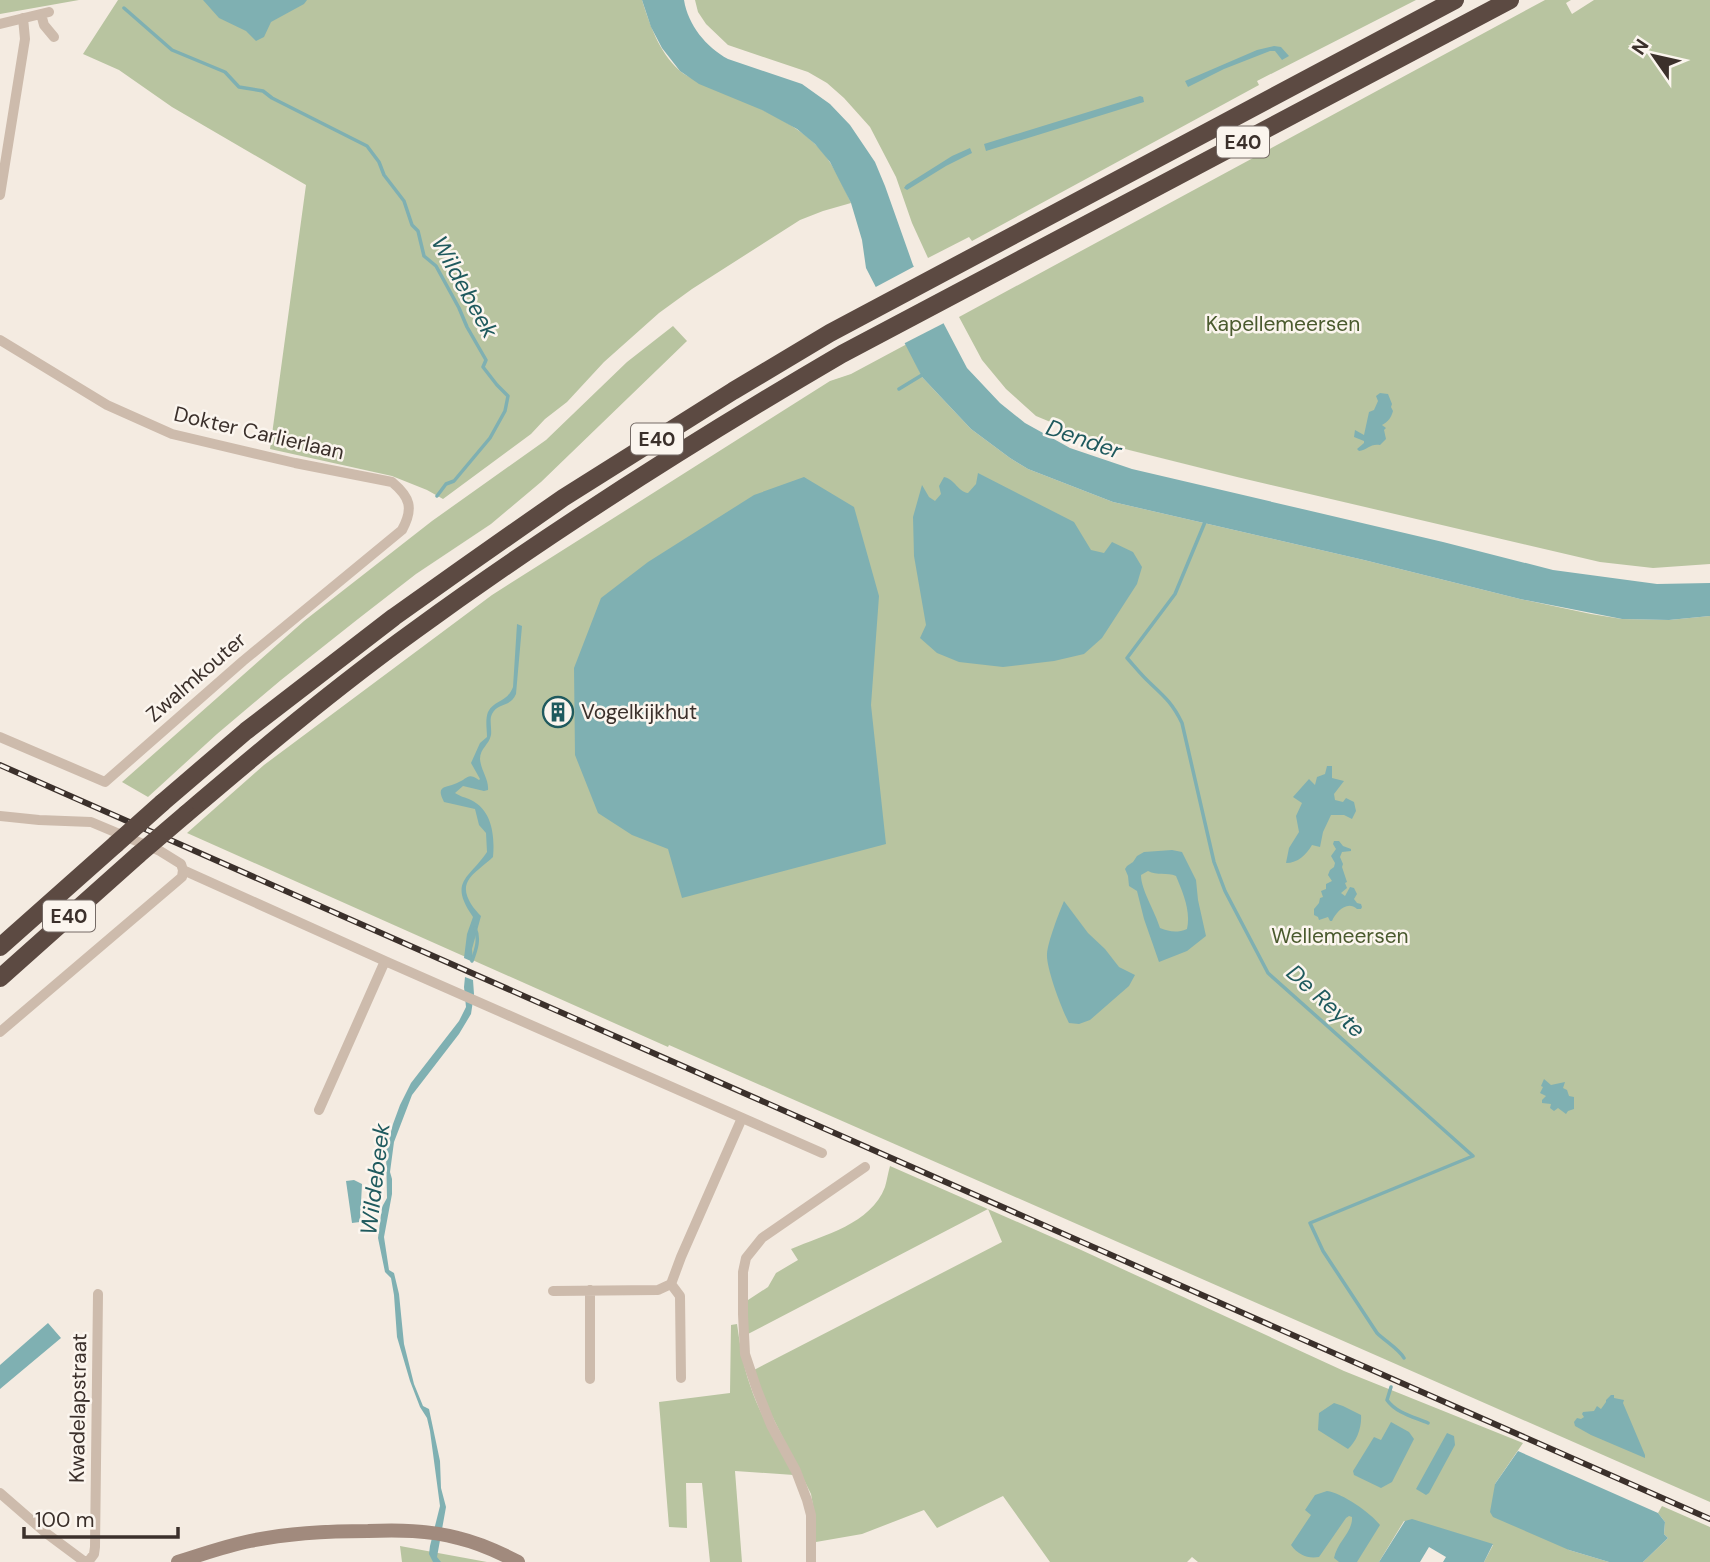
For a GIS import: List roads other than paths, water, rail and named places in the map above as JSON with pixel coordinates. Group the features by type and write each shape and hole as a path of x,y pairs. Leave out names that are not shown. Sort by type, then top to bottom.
{"highway":[{"name":"E40","path":"0,947 246,731 394,617 562,498 830,333 1455,0"},
{"name":"E40","path":"0,978 272,740 411,633 577,517 722,425 842,354 1510,0"}],"main road":[{"path":"178,1562 250,1541 359,1531 435,1533 476,1544 518,1562"}],"street":[{"path":"0,24 45,13 44,26 54,37"},
{"path":"0,195 4,143 24,39 23,18"},
{"name":"Dokter Carlierlaan","path":"0,340 107,405 172,434 295,463 392,482 403,491 409,503 408,519 402,530"},
{"name":"Zwalmkouter","path":"0,737 106,782 243,661 402,530"},
{"path":"0,817 91,822 160,851 181,864 183,870 182,877 0,1032"},
{"path":"183,870 822,1153"},
{"path":"319,1110 385,961"},
{"path":"553,1291 658,1290 671,1284 742,1118"},
{"path":"811,1562 811,1515 807,1500 796,1471 771,1426 746,1354 743,1272 746,1258 762,1238 865,1167"},
{"path":"671,1284 680,1296 681,1378"},
{"path":"590,1290 590,1379"},
{"name":"Kwadelapstraat","path":"86,1562 94,1554 96,1547 98,1294"},
{"path":"0,1493 46,1533 86,1562"}],"water":[{"path":"203,0 307,0 271,22 264,37 256,41 246,31 219,18"},
{"path":"642,0 684,0 694,26 705,42 720,54 802,84 830,104 850,125 875,162 913,265 967,368 1000,403 1025,423 1070,448 1132,469 1553,570 1657,584 1710,583 1710,616 1669,620 1622,619 1520,599 1113,502 1028,469 971,429 922,377 866,268 862,240 851,203 830,162 815,144 797,129 762,110 699,84 680,71 662,48"},
{"path":"1281,47 1289,56 1282,60 1275,51 1270,51 1188,87 1185,81 1257,50"},
{"path":"1140,96 1144,102 986,151 984,144"},
{"path":"970,148 972,153 907,190 904,188 952,156"},
{"path":"1380,393 1388,394 1393,411 1389,420 1382,425 1386,428 1386,439 1380,445 1359,451 1357,449 1364,441 1354,437 1355,430 1364,435 1369,412 1374,410 1378,401 1376,396"},
{"path":"978,473 1074,522 1091,550 1104,553 1112,542 1133,552 1142,567 1137,584 1102,638 1084,654 1054,661 1003,667 959,662 937,653 920,638 926,625 914,556 913,517 922,485 929,497 935,501 941,494 939,486 944,477 968,493 976,484"},
{"path":"804,477 854,507 879,596 871,705 886,844 682,898 668,849 632,835 598,813 575,755 574,668 601,598 648,562 754,495"},
{"path":"517,624 522,626 516,694 511,701 497,708 492,714 491,735 480,755 488,790 463,786 455,793 478,804 484,810 491,824 493,841 493,857 473,875 466,886 469,900 481,916 472,949 473,962 464,958 467,934 473,917 462,895 462,888 468,875 487,852 486,833 479,825 475,809 444,802 441,790 468,777 480,779 471,763 480,743 487,737 488,712 507,696 513,687"},
{"path":"1327,766 1332,766 1332,778 1344,781 1334,794 1335,800 1343,802 1346,798 1354,802 1356,811 1352,819 1344,815 1331,815 1320,847 1312,845 1301,858 1286,863 1289,848 1299,832 1296,816 1302,803 1293,797 1309,779 1315,785 1317,777 1325,774"},
{"path":"1334,841 1339,841 1351,849 1342,852 1340,857 1347,882 1347,888 1341,893 1345,896 1350,887 1354,888 1357,894 1354,899 1362,907 1357,909 1346,906 1332,921 1328,917 1319,920 1314,915 1314,909 1323,897 1321,891 1332,881 1328,875 1335,863 1331,856 1336,849"},
{"path":"1144,852 1182,852 1196,880 1206,936 1187,951 1159,962 1137,891 1129,886 1125,869","holes":["1151,872 1176,876 1187,909 1187,929 1174,932 1160,928 1141,875"]},
{"path":"1064,901 1119,967 1135,975 1129,986 1090,1020 1079,1024 1069,1023 1062,1009 1047,960 1049,942"},
{"path":"465,977 473,980 471,1014 412,1095 394,1142 390,1172 392,1194 384,1237 389,1270 394,1273 399,1294 404,1344 414,1384 423,1406 429,1409 440,1461 441,1488 446,1507 437,1557 441,1562 433,1562 429,1554 430,1546 440,1506 430,1431 410,1381 397,1337 391,1278 385,1272 378,1238 382,1207 387,1198 386,1151 393,1124 411,1083 459,1021 466,1007"},
{"path":"1544,1079 1551,1085 1565,1082 1563,1088 1569,1096 1574,1097 1574,1109 1566,1114 1558,1108 1554,1111 1550,1108 1551,1104 1542,1103 1546,1096 1540,1093"},
{"path":"354,1180 362,1184 360,1222 352,1223 346,1181"},
{"path":"48,1323 61,1338 0,1389 0,1365"},
{"path":"1611,1395 1624,1400 1645,1458 1575,1426 1577,1418 1584,1417 1583,1412 1594,1411 1597,1406 1601,1409"},
{"path":"1334,1403 1361,1415 1358,1434 1348,1449 1318,1430 1319,1413"},
{"path":"1391,1422 1409,1432 1414,1439 1392,1482 1381,1488 1354,1475 1353,1471 1374,1437 1381,1440"},
{"path":"1447,1433 1454,1436 1455,1445 1426,1495 1416,1489"},
{"path":"1518,1451 1658,1513 1665,1522 1664,1534 1668,1538 1643,1562 1609,1562 1569,1550 1493,1517 1490,1512 1495,1484"},
{"path":"1327,1491 1356,1504 1380,1525 1357,1562 1339,1562 1334,1558 1352,1522 1352,1517 1349,1516 1319,1557 1303,1556 1291,1545 1311,1515 1305,1510 1315,1495"},
{"path":"1412,1519 1493,1544 1484,1562 1443,1562 1446,1557 1429,1547 1420,1562 1379,1562 1405,1521"}],"waterway":[{"name":"Wildebeek","path":"124,8 172,50 225,72 239,87 263,91 367,146 379,162 384,175 404,201 412,225 418,231 424,256 436,266 486,360 483,367 508,396 505,411 490,438 454,481 446,484 437,496"},
{"path":"899,389 922,375"},
{"name":"De Reyte","path":"1205,522 1175,594 1127,658 1168,701 1182,723 1214,862 1225,891 1268,973 1473,1156 1310,1223 1323,1251 1377,1333 1404,1358"},
{"name":"Wildebeek","path":"472,961 477,940 475,928"},
{"name":"De Reyte","path":"1391,1387 1387,1400 1395,1408 1428,1423"}],"railway":[{"path":"0,765 1710,1519"}],"place":[{"name":"Vogelkijkhut","path":"558,712"}],"park label":[{"name":"Kapellemeersen","path":"1283,324"},
{"name":"Wellemeersen","path":"1340,936"}],"water label":[{"name":"Dender","path":"1084,439"}]}
